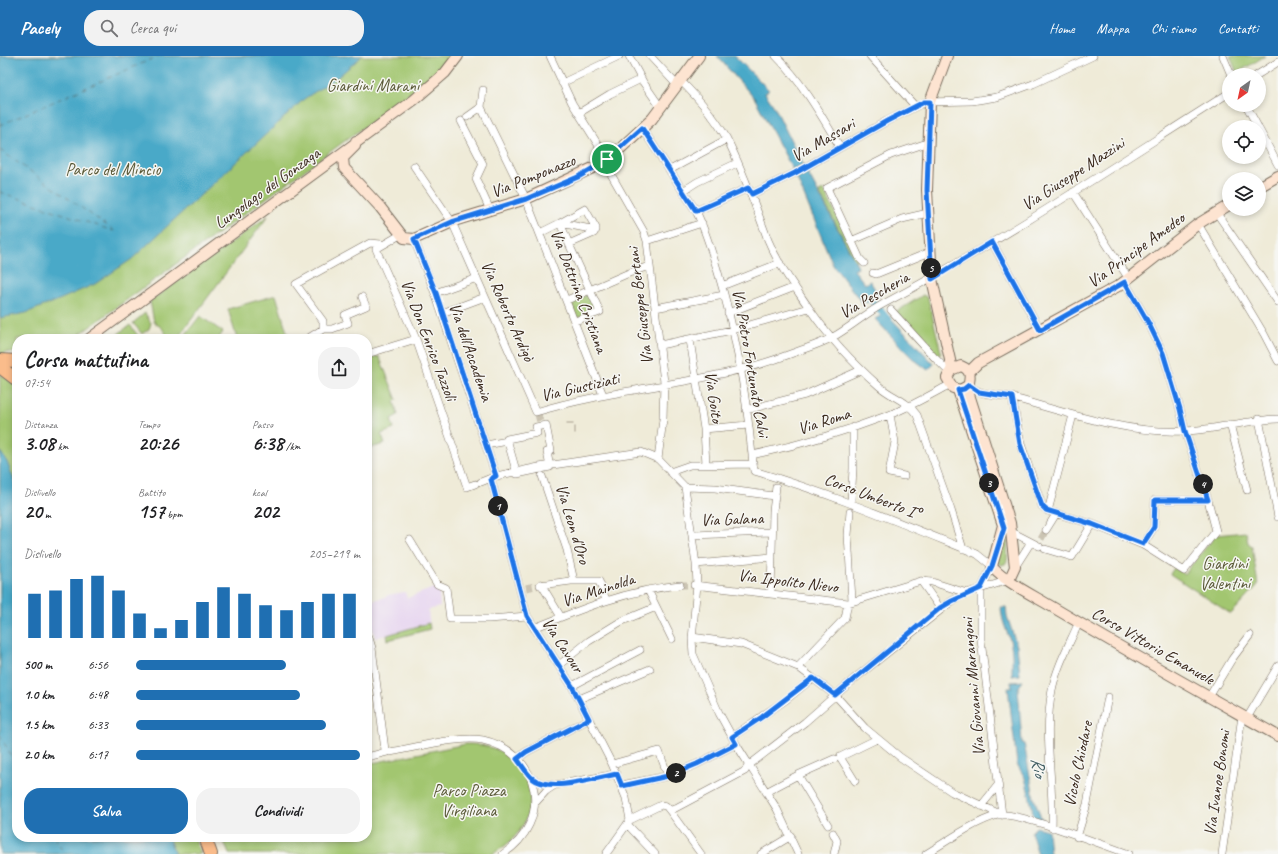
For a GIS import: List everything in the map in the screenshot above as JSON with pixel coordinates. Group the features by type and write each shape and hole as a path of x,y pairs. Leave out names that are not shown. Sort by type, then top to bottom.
{"main road":[{"path":"0,360 12,361"},
{"path":"0,367 12,376"},
{"path":"207,842 211,854"}],"street":[{"name":"Lungolago del Gonzaga","path":"96,334 322,168 432,85 445,73 458,56"},
{"name":"Via Giuseppe Bertani","path":"550,56 562,83 606,161 644,232 647,241 664,385 658,459"},
{"path":"562,83 619,56"},
{"path":"629,56 641,79 661,108"},
{"path":"650,56 705,106 727,139 750,191 769,241 780,263 809,308 832,337 862,370 885,391 909,405 917,416 949,504 963,549"},
{"path":"776,56 798,80 814,102 840,147"},
{"path":"870,56 915,106"},
{"path":"947,56 930,102 927,144 930,252 932,279 951,370 947,378 969,409"},
{"name":"Via Massari","path":"696,211 795,173 915,106 930,102 968,101 997,97 1033,84 1093,56"},
{"path":"1223,56 1228,68"},
{"name":"Via Pomponazzo","path":"406,238 526,199 578,177 606,161 642,128 661,108 695,58"},
{"path":"1266,69 1278,62"},
{"path":"579,113 610,94 641,79"},
{"path":"483,90 481,107 464,119 482,166 476,179 490,210"},
{"name":"Via Giuseppe Mazzini","path":"932,279 1044,212 1072,192 1222,97"},
{"name":"Via Dottrina Cristiana","path":"481,107 526,199 575,322 602,395"},
{"name":"Via Pietro Fortunato Calvi","path":"642,128 683,190 702,222 722,286 741,370 748,425 754,455 753,468"},
{"path":"670,170 727,139"},
{"path":"323,329 323,322 296,285 370,243 381,244 406,238 344,168 342,158 355,146 356,141"},
{"path":"1266,143 1278,165"},
{"path":"864,263 860,259 851,242 827,188 891,155 927,144"},
{"path":"683,190 737,163"},
{"path":"322,168 333,166 344,168"},
{"name":"Via Roberto Ardigò","path":"414,166 452,222 537,413"},
{"path":"1266,183 1278,176"},
{"path":"1012,397 1020,444 1042,506 1048,511 1092,524 1143,544 1184,571 1216,531 1208,500 1185,431 1163,353 1127,280 1072,192"},
{"path":"540,233 585,209 596,230"},
{"name":"Via Principe Amedeo","path":"972,368 1127,280 1198,224 1222,209"},
{"path":"1216,212 1278,302"},
{"path":"851,242 902,219 928,213"},
{"path":"647,241 702,222"},
{"path":"560,223 596,230"},
{"path":"560,223 600,312 575,322"},
{"path":"1198,224 1264,334 1278,361"},
{"path":"569,244 594,233 596,230"},
{"name":"Via dell'Accademia","path":"406,238 436,293 486,445 494,477"},
{"path":"992,242 1040,330"},
{"name":"Via Don Enrico Tazzoli","path":"381,244 376,248 416,339 467,486 494,477"},
{"path":"872,274 876,274 930,252"},
{"path":"722,286 780,263"},
{"path":"566,300 629,272 649,266"},
{"path":"436,293 477,278"},
{"name":"Via Pescheria","path":"741,370 792,354 832,337 884,303 932,279"},
{"path":"728,313 795,287"},
{"path":"655,308 724,295"},
{"path":"315,334 323,329 332,329 348,323 345,315 366,306 362,297"},
{"path":"442,313 485,297"},
{"path":"660,345 690,340 732,330 809,308"},
{"path":"891,310 935,358 951,370"},
{"path":"372,352 416,339"},
{"name":"Via Goito","path":"690,340 704,429 706,461"},
{"path":"670,811 745,771 748,766 805,722 835,695 940,608 967,593 981,588 1011,582 1015,567 1007,530 969,409 968,391 972,368 961,366 951,370"},
{"name":"Via Giustiziati","path":"537,413 566,403 602,395 741,370"},
{"path":"746,410 805,395 862,370"},
{"path":"954,387 964,389 969,385"},
{"path":"969,385 974,390 985,394 1012,397 1090,420 1166,431 1185,431 1259,420 1278,419"},
{"name":"Via Roma","path":"754,455 786,449 826,438 853,427 890,415 909,405 954,387"},
{"path":"890,415 895,442 889,473 904,476"},
{"path":"1048,511 1073,415"},
{"path":"1259,420 1278,517"},
{"path":"1230,424 1247,490"},
{"path":"546,425 551,451 547,452 550,465 550,467 540,471 517,474 507,438 537,433 536,427 546,425"},
{"path":"704,429 748,425"},
{"path":"851,502 853,427"},
{"path":"486,445 508,441"},
{"path":"494,477 516,471 550,465 642,452 658,459 685,490 693,535 696,564 692,637 693,654 732,737 791,836 798,854"},
{"name":"Corso Umberto I°","path":"670,472 684,466 706,461 753,468 851,502 977,554 992,566"},
{"name":"Via Leon d'Oro","path":"540,471 567,550 573,581"},
{"name":"Via Cavour","path":"494,477 523,588 527,616 572,686 617,774 622,786 629,823"},
{"path":"771,593 772,532 776,487"},
{"path":"685,490 722,489 774,496"},
{"path":"1143,544 1154,527 1155,500 1208,500"},
{"path":"798,667 841,622 850,602 848,535 850,512"},
{"path":"1046,530 1056,514"},
{"path":"1007,530 1072,557 1092,524"},
{"path":"981,588 1007,530"},
{"name":"Via Galana","path":"693,535 772,532"},
{"path":"410,540 437,584 446,588 450,619 489,619 527,616"},
{"path":"1015,567 1038,544"},
{"path":"696,564 772,557"},
{"name":"Corso Vittorio Emanuele","path":"992,566 1011,582 1278,736"},
{"path":"561,617 541,585 573,581 599,580 606,600"},
{"path":"921,581 932,582 967,593"},
{"path":"921,581 940,608"},
{"name":"Via Ippolito Nievo","path":"696,585 850,602 921,581"},
{"name":"Via Mainolda","path":"534,628 606,600 648,590 680,585"},
{"name":"Via Giovanni Marangoni","path":"981,588 981,640 1002,815"},
{"path":"648,590 672,639"},
{"path":"559,665 589,641 620,622 656,607"},
{"path":"1049,827 1049,724 1051,692 1058,668 1079,622"},
{"path":"1209,697 1232,659 1250,635"},
{"path":"692,637 741,644 798,667 835,695 877,739 900,758 946,788 1002,815"},
{"path":"572,686 640,650"},
{"path":"372,656 383,744 386,751"},
{"path":"1244,717 1278,666"},
{"path":"579,699 650,669"},
{"path":"732,737 768,713 813,678"},
{"name":"Vicolo Chiodare","path":"1077,837 1087,804 1108,697"},
{"name":"Via Ivanoe Bonomi","path":"1222,854 1244,717"},
{"path":"517,759 526,752 589,719"},
{"path":"766,792 798,775 877,739"},
{"path":"372,755 386,751 451,741 482,740 502,747 517,759 531,777 535,788 536,802 527,830 512,848 503,854"},
{"path":"622,786 668,776 697,764 736,744"},
{"path":"612,764 659,751 668,776"},
{"path":"837,758 855,781"},
{"path":"536,802 546,791 555,786 617,774"},
{"path":"798,775 828,825"},
{"path":"531,777 543,784 555,786"},
{"path":"979,805 998,784"},
{"path":"609,853 629,823 661,805 666,806 701,854"},
{"path":"926,854 986,820 1002,815 1010,815 1129,854"},
{"path":"629,823 655,854"},
{"path":"833,833 837,841 834,854"},
{"path":"762,854 791,836"}],"shaded area":[{"path":"434,588 439,591 440,607 428,610 430,629 388,640 386,635 375,638 372,624 372,601 386,597 388,595 405,592 407,598"}],"green space":[{"name":"Parco del Mincio","path":"0,56 449,56 443,66 408,95 80,334 12,334 12,353 5,352 0,362"},
{"path":"1230,56 1265,56 1245,68 1235,68"},
{"path":"824,190 858,259 855,261 819,192"},
{"path":"268,216 181,334 166,334 162,328 154,322 150,301"},
{"path":"590,294 596,310 577,318 570,301"},
{"path":"276,295 288,334 236,334 228,309"},
{"path":"923,295 928,298 941,352 939,356 896,312"},
{"path":"145,313 151,323 149,329 142,334 133,323"},
{"path":"200,316 223,332 222,334 186,334"},
{"path":"130,325 137,334 118,334"},
{"path":"379,356 397,400 394,401 398,415 391,419 394,429 381,434 385,444 372,448 372,358"},
{"path":"0,373 12,383 12,842 196,842 201,854 0,854"},
{"name":"Giardini Valentini","path":"1246,532 1248,543 1252,546 1258,585 1231,614 1170,574 1174,568 1184,574 1216,535"},
{"path":"1005,536 1008,539 1007,561 1005,564 1001,565 998,562"},
{"path":"429,623 430,629 388,640 387,635"},
{"name":"Parco Piazza Virgiliana","path":"466,744 490,747 508,756 521,770 528,786 530,804 524,823 512,840 492,854 229,854 224,842 372,842 372,763"}],"water":[{"name":"Parco del Mincio","path":"0,56 362,56 339,76 304,99 132,259 95,284 26,313 0,318"},
{"path":"717,56 735,56 769,90 765,93 775,108 803,165 793,170 755,99"},
{"path":"806,170 857,265 858,268 854,270 865,284 870,281 879,296 866,303 864,301 862,303 833,265 796,176"},
{"path":"886,313 934,364 928,370 912,358 875,319"},
{"path":"0,451 7,462 12,475 12,842 170,842 175,854 0,854"},
{"path":"1001,607 1006,607 1007,616 1017,646 1020,675 1012,676 1011,644 1003,620"},
{"name":"Rio","path":"1023,681 1018,688 1022,743 1024,743 1034,798 1042,820 1033,817 1025,778 1017,764 1008,688 1012,688 1011,682"},
{"name":"Rio","path":"1036,827 1048,830 1050,854 1038,854 1031,832"}],"waterway":[{"name":"Rio","path":"866,293 889,321"}],"ferry route":[{"path":"0,125 159,56"},
{"path":"0,150 116,232"},
{"path":"0,192 113,231"},
{"path":"0,735 12,758"},
{"path":"58,842 64,854"}],"tunnel":[{"path":"538,414 541,426"},
{"path":"1041,539 1046,530"},
{"path":"526,588 540,585"},
{"path":"680,585 694,585"}],"route":[{"path":"924,102 930,102 927,144 927,190 932,279 992,242 1040,330 1089,304 1125,282 1149,324 1163,353 1185,431 1192,448 1208,500 1155,500 1154,527 1143,544 1092,524 1046,510 1042,506 1020,444 1012,397 1000,394 985,394 969,385 964,389 958,390 1004,528 992,566 981,588 967,593 940,608 835,695 813,678 787,699 732,737 736,744 697,764 668,776 622,786 617,774 555,786 538,782 531,777 517,759 526,752 589,719 572,686 527,616 491,479 496,476 436,293 414,239 457,220 526,199 578,177 607,159 642,128 696,211 748,188 752,194 795,173 915,106 924,102"}],"park label":[{"name":"Giardini Marani","path":"373,85"}]}
